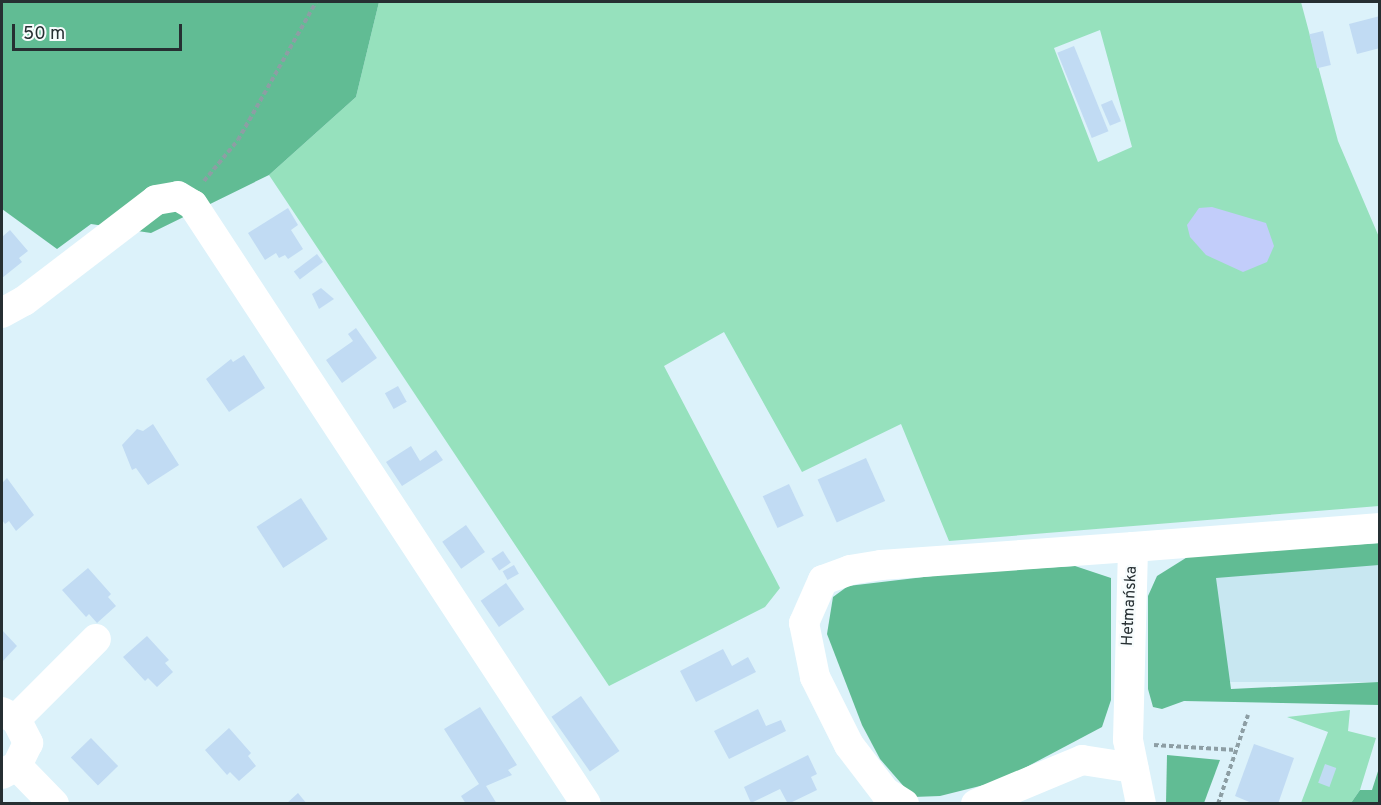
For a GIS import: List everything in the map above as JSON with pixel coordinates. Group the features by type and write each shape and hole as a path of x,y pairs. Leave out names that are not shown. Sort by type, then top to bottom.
{"street":[{"path":"2,313 24,302 156,200 178,196 188,200 308,375 586,804"},
{"name":"Hetmańska","path":"1142,804 1142,756 1128,740 1128,647 1133,547 1380,528"},
{"path":"904,804 885,792 849,745 815,677 804,623 823,580 850,570 881,566 1133,547"},
{"path":"54,804 9,770 28,742 9,716 96,639"},
{"path":"976,804 1082,760 1142,756"}],"path":[{"path":"188,200 238,140 316,2"},
{"path":"1218,804 1248,714"},
{"path":"1142,756 1236,750"}],"shaded area":[{"path":"1215,565 1379,565 1379,682 1215,682"}],"green space":[{"path":"2,2 379,2 356,97 269,175 151,233 91,224 57,249 2,209"},
{"path":"379,2 1301,2 1338,141 1379,237 1379,506 949,541 901,424 802,472 724,332 664,366 780,588 765,607 609,686 269,175 356,97","holes":["1100,30 1132,147 1098,162 1054,48"]},
{"path":"1379,543 1379,565 1216,578 1231,689 1379,682 1379,705 1184,701 1162,709 1153,707 1148,689 1148,596 1157,576 1189,556"},
{"path":"1075,566 1111,578 1111,700 1102,727 1000,781 940,796 913,797 880,759 862,725 827,634 833,597 848,586 958,573"},
{"path":"1350,710 1348,731 1376,738 1360,790 1351,803 1301,803 1328,732 1287,717"},
{"path":"1167,755 1220,760 1204,803 1166,803"},
{"path":"1379,768 1379,803 1351,803 1360,790 1372,790"}],"water":[{"path":"1212,207 1266,223 1274,246 1267,262 1243,272 1206,255 1190,237 1187,225 1199,208"}],"building":[{"path":"1380,16 1380,48 1357,54 1349,24"},
{"path":"1323,31 1331,65 1317,68 1309,34"},
{"path":"1074,46 1108,131 1092,138 1057,53"},
{"path":"1112,100 1121,121 1110,126 1101,105"},
{"path":"288,208 298,225 291,230 303,249 288,259 285,255 279,258 276,253 265,260 248,233"},
{"path":"10,230 28,251 19,258 22,262 2,278 2,237"},
{"path":"317,254 323,262 300,279 294,271"},
{"path":"321,288 334,299 319,309 312,294"},
{"path":"356,328 377,358 342,383 326,360 353,341 348,334"},
{"path":"244,355 265,388 229,412 206,379 231,359 233,362"},
{"path":"398,386 407,402 394,409 385,393"},
{"path":"153,424 179,465 148,485 136,468 132,470 122,445 137,429 143,431"},
{"path":"411,446 420,461 436,450 443,460 402,486 386,462"},
{"path":"866,458 885,501 837,522 818,480"},
{"path":"7,478 34,515 16,531 9,521 5,524 2,520 2,483"},
{"path":"789,484 804,516 778,528 763,496"},
{"path":"301,498 328,539 283,568 257,527"},
{"path":"466,525 485,552 461,569 442,542"},
{"path":"503,551 511,563 499,570 491,559"},
{"path":"514,565 519,574 507,580 503,571"},
{"path":"88,568 111,594 108,597 116,606 97,623 89,614 86,617 62,590"},
{"path":"506,583 524,609 499,627 481,601"},
{"path":"2,630 17,646 2,662"},
{"path":"147,636 169,660 165,663 173,672 157,687 148,678 145,681 123,657"},
{"path":"723,649 732,666 748,657 756,672 696,702 680,671"},
{"path":"581,696 619,751 590,772 552,717"},
{"path":"480,707 517,765 508,770 512,775 486,786 497,804 466,804 461,796 479,784 444,729"},
{"path":"758,709 766,726 781,720 786,731 729,759 714,731"},
{"path":"229,728 251,753 248,756 256,766 239,781 230,772 227,775 205,750"},
{"path":"91,738 118,766 98,786 71,757"},
{"path":"1254,744 1294,758 1278,804 1254,804 1235,796"},
{"path":"808,755 817,774 811,777 817,790 788,804 780,789 751,803 744,787"},
{"path":"1325,764 1336,768 1329,787 1318,783"},
{"path":"298,793 307,804 286,804"}]}
